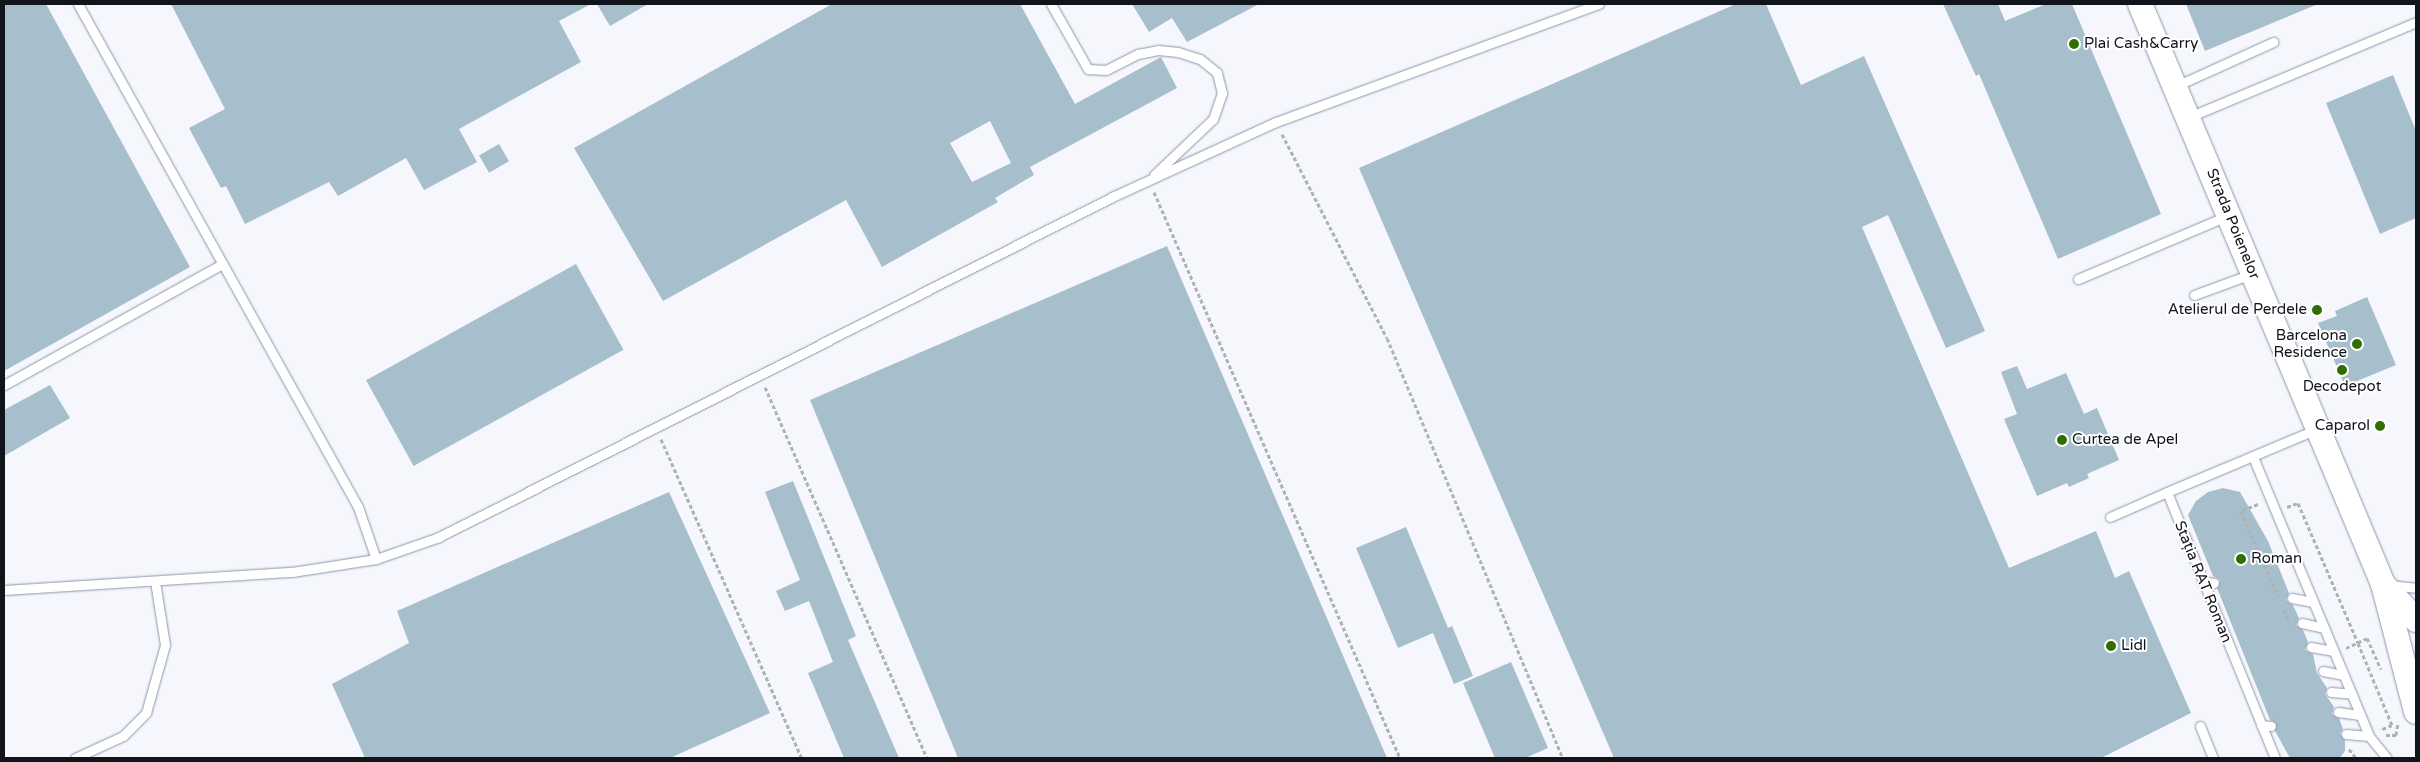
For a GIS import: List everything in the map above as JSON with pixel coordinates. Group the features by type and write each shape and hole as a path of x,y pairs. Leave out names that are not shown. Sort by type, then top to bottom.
{"main road":[{"name":"Strada Poienelor","path":"2140,4 2189,117 2383,584 2406,712"},
{"name":"Strada Poienelor","path":"2383,584 2416,620"}],"lane":[{"path":"78,4 358,507 376,559"},
{"path":"1051,4 1088,69 1106,70 1138,54 1158,50 1178,52 1200,59 1217,73 1222,93 1213,119 1149,180"},
{"path":"4,590 292,572 376,559 439,536 1149,180 1276,122 1599,4"},
{"path":"2189,117 2416,22"},
{"path":"2176,86 2273,42"},
{"path":"2078,278 2230,215"},
{"path":"4,385 222,264"},
{"path":"2194,295 2253,273"},
{"path":"2110,517 2318,428"},
{"path":"2253,457 2369,736 2387,758"},
{"name":"Stația RAT Roman","path":"2167,492 2202,581 2218,608 2256,702 2261,725 2275,758"},
{"path":"76,758 123,736 146,713 165,646 155,581"},
{"path":"2202,581 2214,583"},
{"path":"2383,584 2416,588"},
{"path":"2292,598 2313,602"},
{"path":"2302,624 2324,628"},
{"path":"2312,647 2334,652"},
{"path":"2323,672 2344,675"},
{"path":"2331,692 2352,694"},
{"path":"2338,712 2360,715"},
{"path":"2261,725 2271,726"},
{"path":"2200,726 2213,758"},
{"path":"2346,734 2369,736"}],"path":[{"path":"1276,122 1387,338 1563,758"},
{"path":"1149,180 1400,758"},
{"path":"760,375 927,758"},
{"path":"656,427 802,758"},
{"path":"2292,629 2241,510 2284,494 2288,507 2298,503 2358,643 2392,725 2380,730 2385,736 2396,735 2406,712"},
{"path":"2334,652 2367,638 2383,673"}],"building":[{"path":"4,4 46,4 190,267 4,371"},
{"path":"171,4 591,4 559,21 581,62 459,129 477,162 424,190 406,158 338,196 329,182 245,224 226,186 221,188 189,128 225,109"},
{"path":"597,4 648,4 610,26"},
{"path":"832,4 1020,4 1075,104 1161,57 1177,88 1030,167 1034,175 995,198 998,202 882,267 846,200 663,301 574,148","holes":["990,121 1011,163 972,182 950,143"]},
{"path":"1132,4 1259,4 1187,42 1172,18 1149,32"},
{"path":"1736,4 1766,4 1801,85 1864,56 1985,331 1946,348 1888,215 1862,227 2009,568 2096,531 2115,578 2129,571 2191,713 2101,758 1614,758 1359,168"},
{"path":"1943,4 1998,4 2005,21 2046,4 2072,4 2161,214 2058,259 1979,74 1976,76"},
{"path":"2186,4 2318,4 2205,51"},
{"path":"2393,75 2416,131 2416,218 2380,234 2326,103"},
{"path":"499,144 509,161 489,173 479,156"},
{"path":"1167,246 1387,758 958,758 810,400"},
{"path":"576,264 624,350 414,466 366,380"},
{"name":"Barcelona Residence","path":"2367,297 2396,365 2345,386 2318,323 2337,316 2335,311"},
{"name":"Curtea de Apel","path":"2017,366 2027,389 2066,373 2084,414 2097,408 2119,460 2087,474 2089,478 2069,487 2067,483 2037,496 2004,419 2017,414 2001,372"},
{"path":"50,385 70,418 4,456 4,410"},
{"path":"793,481 856,636 848,640 899,758 844,758 808,673 833,662 809,601 785,611 776,591 800,580 765,492"},
{"path":"2223,488 2240,492 2268,541 2289,593 2286,600 2293,605 2299,618 2296,625 2303,630 2308,642 2305,650 2313,654 2317,673 2327,688 2325,694 2334,707 2332,714 2339,718 2343,729 2340,734 2345,740 2345,751 2340,758 2290,758 2275,731 2276,723 2270,720 2217,588 2220,580 2213,576 2188,515 2196,501 2208,492"},
{"path":"669,492 770,713 670,758 365,758 332,684 409,643 397,611"},
{"path":"1406,527 1448,628 1452,626 1473,676 1454,684 1433,633 1398,648 1356,548"},
{"path":"1511,662 1548,748 1525,758 1495,758 1463,683"}],"place":[{"name":"Plai Cash&Carry","path":"2074,44"},
{"name":"Atelierul de Perdele","path":"2317,310"},
{"name":"Barcelona Residence","path":"2357,344"},
{"name":"Decodepot","path":"2342,370"},
{"name":"Caparol","path":"2380,426"},
{"name":"Curtea de Apel","path":"2062,440"},
{"name":"Roman","path":"2241,559"},
{"name":"Lidl","path":"2111,646"}]}
